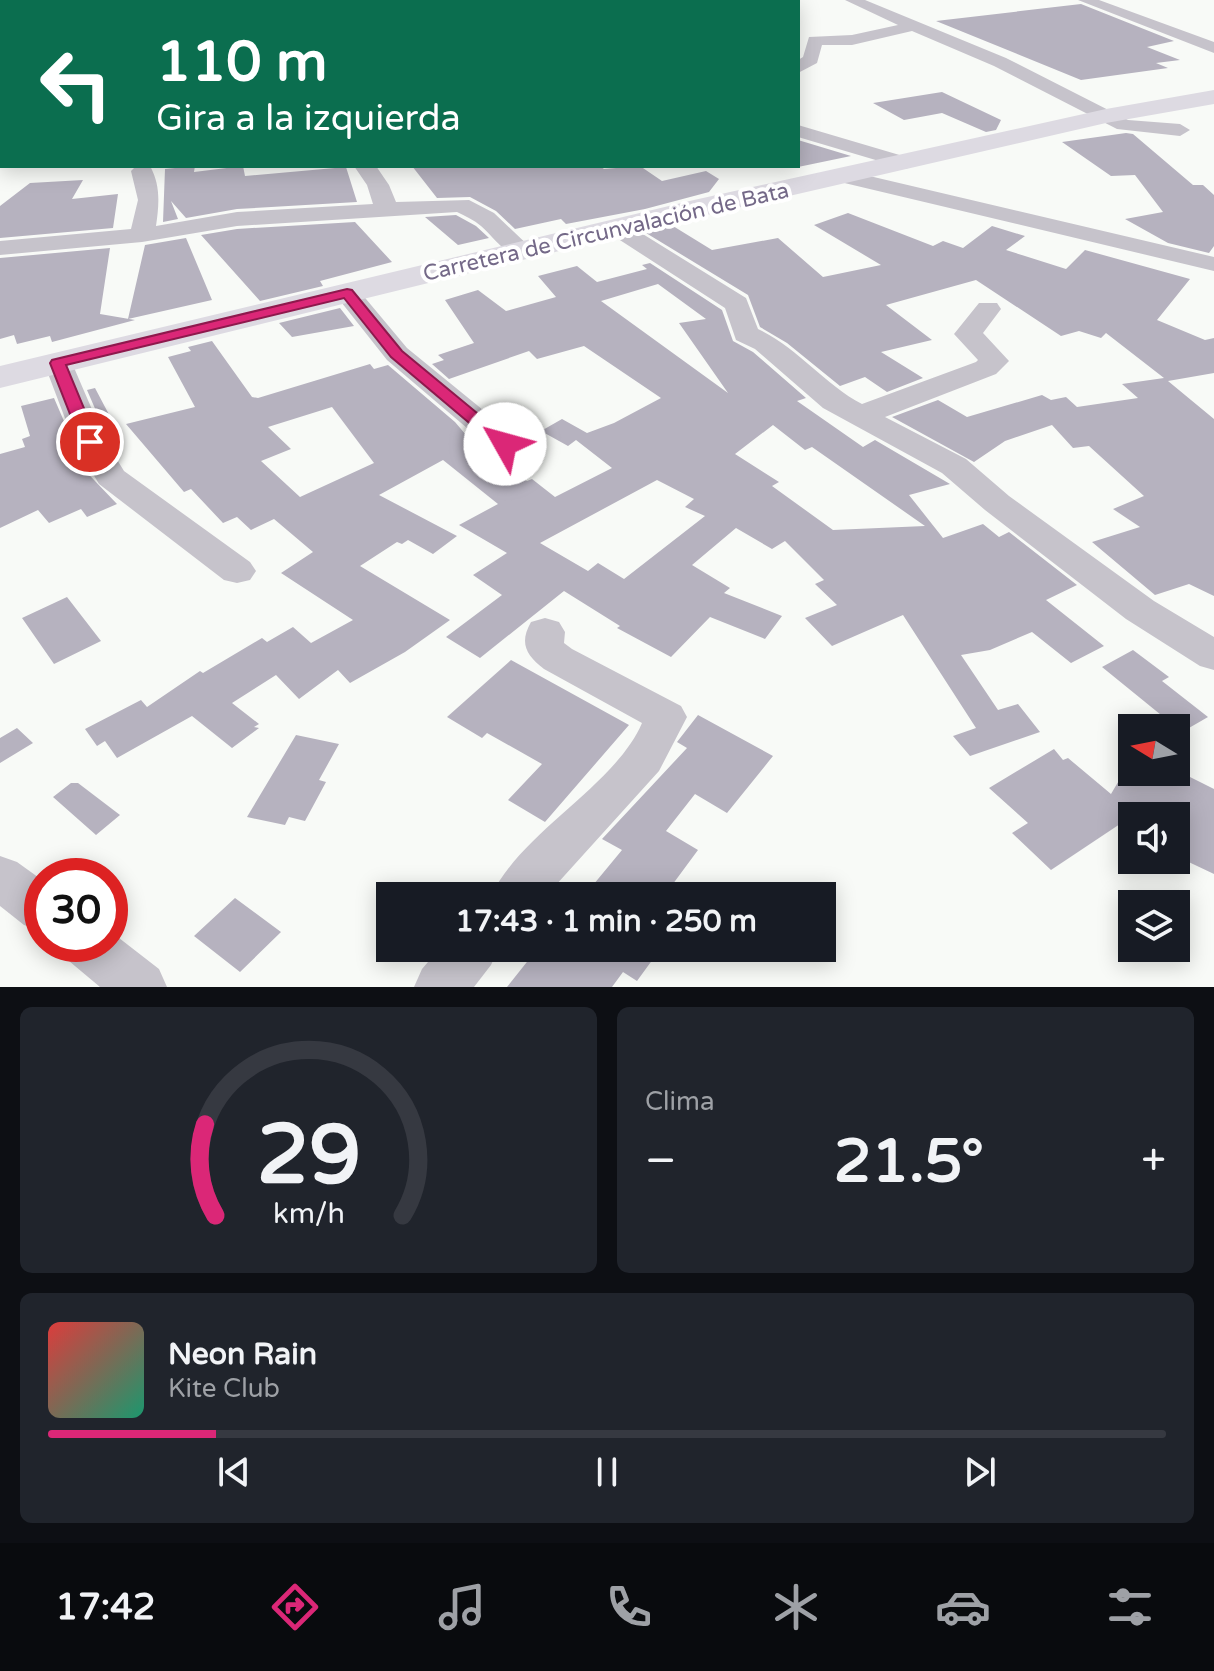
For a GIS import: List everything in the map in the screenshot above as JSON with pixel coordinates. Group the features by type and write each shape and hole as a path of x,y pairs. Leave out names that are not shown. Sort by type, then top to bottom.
{"main road":[{"name":"Carretera de Circunvalación de Bata","path":"0,377 617,228 906,163 1110,126 1214,97"}],"street":[{"path":"852,0 1027,75 1110,126 1180,130"},
{"path":"1085,0 1209,44"},
{"path":"800,67 811,59 815,40 852,40 912,26"},
{"path":"800,132 906,163"},
{"path":"366,168 378,185 386,207"},
{"path":"142,171 149,200 142,235"},
{"path":"844,176 1213,262"},
{"path":"0,248 142,235 237,219 386,207 461,205 486,218 522,251"},
{"path":"617,228 737,304 746,334 765,343 834,402 954,466 997,503 1140,610 1214,656"},
{"path":"347,293 397,354 505,444"},
{"path":"862,415 986,368 995,361 968,334 988,309"},
{"path":"58,363 90,442 111,477 237,571"},
{"path":"527,882 632,773 661,735 666,717 558,659 544,648 545,632"},
{"path":"0,877 24,895"},
{"path":"109,962 140,987"},
{"path":"441,987 462,962"}],"building":[{"path":"1081,4 1174,41 1147,47 1180,60 1156,63 1168,68 1081,80 936,21"},
{"path":"942,92 1001,120 996,130 986,132 942,113 904,120 873,103"},
{"path":"1133,134 1193,185 1203,185 1214,195 1214,246 1209,253 1168,243 1125,219 1163,212 1135,175 1111,176 1062,142"},
{"path":"800,141 851,156 800,167"},
{"path":"195,168 194,172 243,168 245,176 346,168 357,202 237,209 186,218 171,201 178,219 163,222 165,169"},
{"path":"414,168 643,168 662,181 706,171 719,179 709,192 645,209 566,224 561,219 515,229 496,211 470,197 437,198"},
{"path":"83,180 72,199 118,194 113,228 0,238 0,206 30,183"},
{"path":"848,213 933,246 943,241 963,248 992,226 1025,236 1006,250 1066,269 1085,250 1190,279 1157,320 1205,340 1214,338 1214,373 1168,381 1214,419 1214,596 1189,584 1155,595 1092,542 1140,527 1113,509 1144,496 1089,446 1073,448 1052,425 1005,441 974,462 892,417 938,400 967,417 1042,395 1051,400 1066,397 1077,407 1138,398 1122,384 1164,378 1106,333 1101,338 1079,331 1061,336 976,280 886,305 932,340 881,352 923,378 887,392 865,377 840,386 787,343 760,327 748,295 646,233 673,226 712,250 778,238 823,277 881,265 814,225"},
{"path":"456,215 476,226 489,238 458,245 425,217"},
{"path":"355,222 392,262 320,281 323,286 260,301 201,235 237,229"},
{"path":"186,238 212,300 128,319 145,245"},
{"path":"110,248 100,314 135,320 52,342 50,336 17,344 14,335 0,339 0,258"},
{"path":"650,263 722,310 733,341 753,352 806,398 797,401 863,447 875,440 950,484 909,495 943,538 983,524 999,537 1009,532 1077,585 1046,600 1104,646 1071,663 1032,632 990,650 961,655 998,710 1018,704 1040,732 970,756 953,736 976,728 903,615 832,646 805,618 837,605 815,584 824,580 785,541 772,549 736,528 692,565 730,588 724,593 782,616 765,639 710,617 671,657 617,628 620,626 564,591 480,658 446,637 502,595 473,575 507,553 459,525 498,504 443,460 379,495 457,536 433,554 408,540 402,544 397,542 360,566 450,620 405,652 350,683 338,670 299,699 276,675 232,703 259,724 254,727 259,728 232,748 192,716 117,758 105,741 97,746 85,729 141,700 147,707 200,671 203,673 262,638 267,642 293,627 311,643 353,620 281,573 313,552 274,519 251,530 237,517 223,523 191,489 184,492 126,424 195,407 168,357 191,351 188,347 212,341 252,397 258,398 370,364 374,369 388,365 455,422 472,442 555,497 612,468 576,440 568,446 541,431 562,419 587,433 614,423 661,398 584,346 537,359 529,351 449,379 432,364 444,360 438,355 474,343 445,300 478,290 506,311 556,297 538,276 577,266 597,282 647,269 642,265","holes":["658,284 706,319 679,323 728,393 601,301","332,407 374,463 300,497 261,461 291,449 268,427","773,425 805,450 812,447 925,526 833,530 772,486 779,482 735,454","657,480 694,499 685,507 705,516 624,579 598,563 588,571 540,543"]},
{"path":"340,308 354,326 292,337 279,323"},
{"path":"95,388 124,443 112,447 87,390"},
{"path":"54,398 79,456 73,458 117,504 87,517 81,509 49,523 38,510 0,528 0,454 25,447 22,439 30,436 21,406"},
{"path":"67,597 101,641 54,664 22,618"},
{"path":"1133,650 1169,677 1162,681 1208,717 1190,727 1190,714 1160,714 1102,667"},
{"path":"511,660 629,725 545,822 508,800 542,764 487,733 482,738 447,717"},
{"path":"698,715 773,756 727,813 695,794 666,831 698,850 674,882 596,882 622,850 602,839 687,748 677,742"},
{"path":"17,728 33,743 0,763 0,738"},
{"path":"296,735 339,744 319,780 326,782 305,821 289,817 285,825 247,817"},
{"path":"1054,749 1063,760 1068,758 1111,794 1118,782 1118,786 1190,786 1190,777 1214,789 1214,874 1190,863 1190,802 1118,802 1118,825 1051,870 1012,833 1028,823 989,788"},
{"path":"71,783 78,783 120,815 96,835 53,797"},
{"path":"235,898 281,932 240,972 194,936"},
{"path":"527,962 651,962 637,981 623,972 612,987 507,987"}],"route":[{"path":"90,442 58,363 347,293 397,354 505,444"}]}
